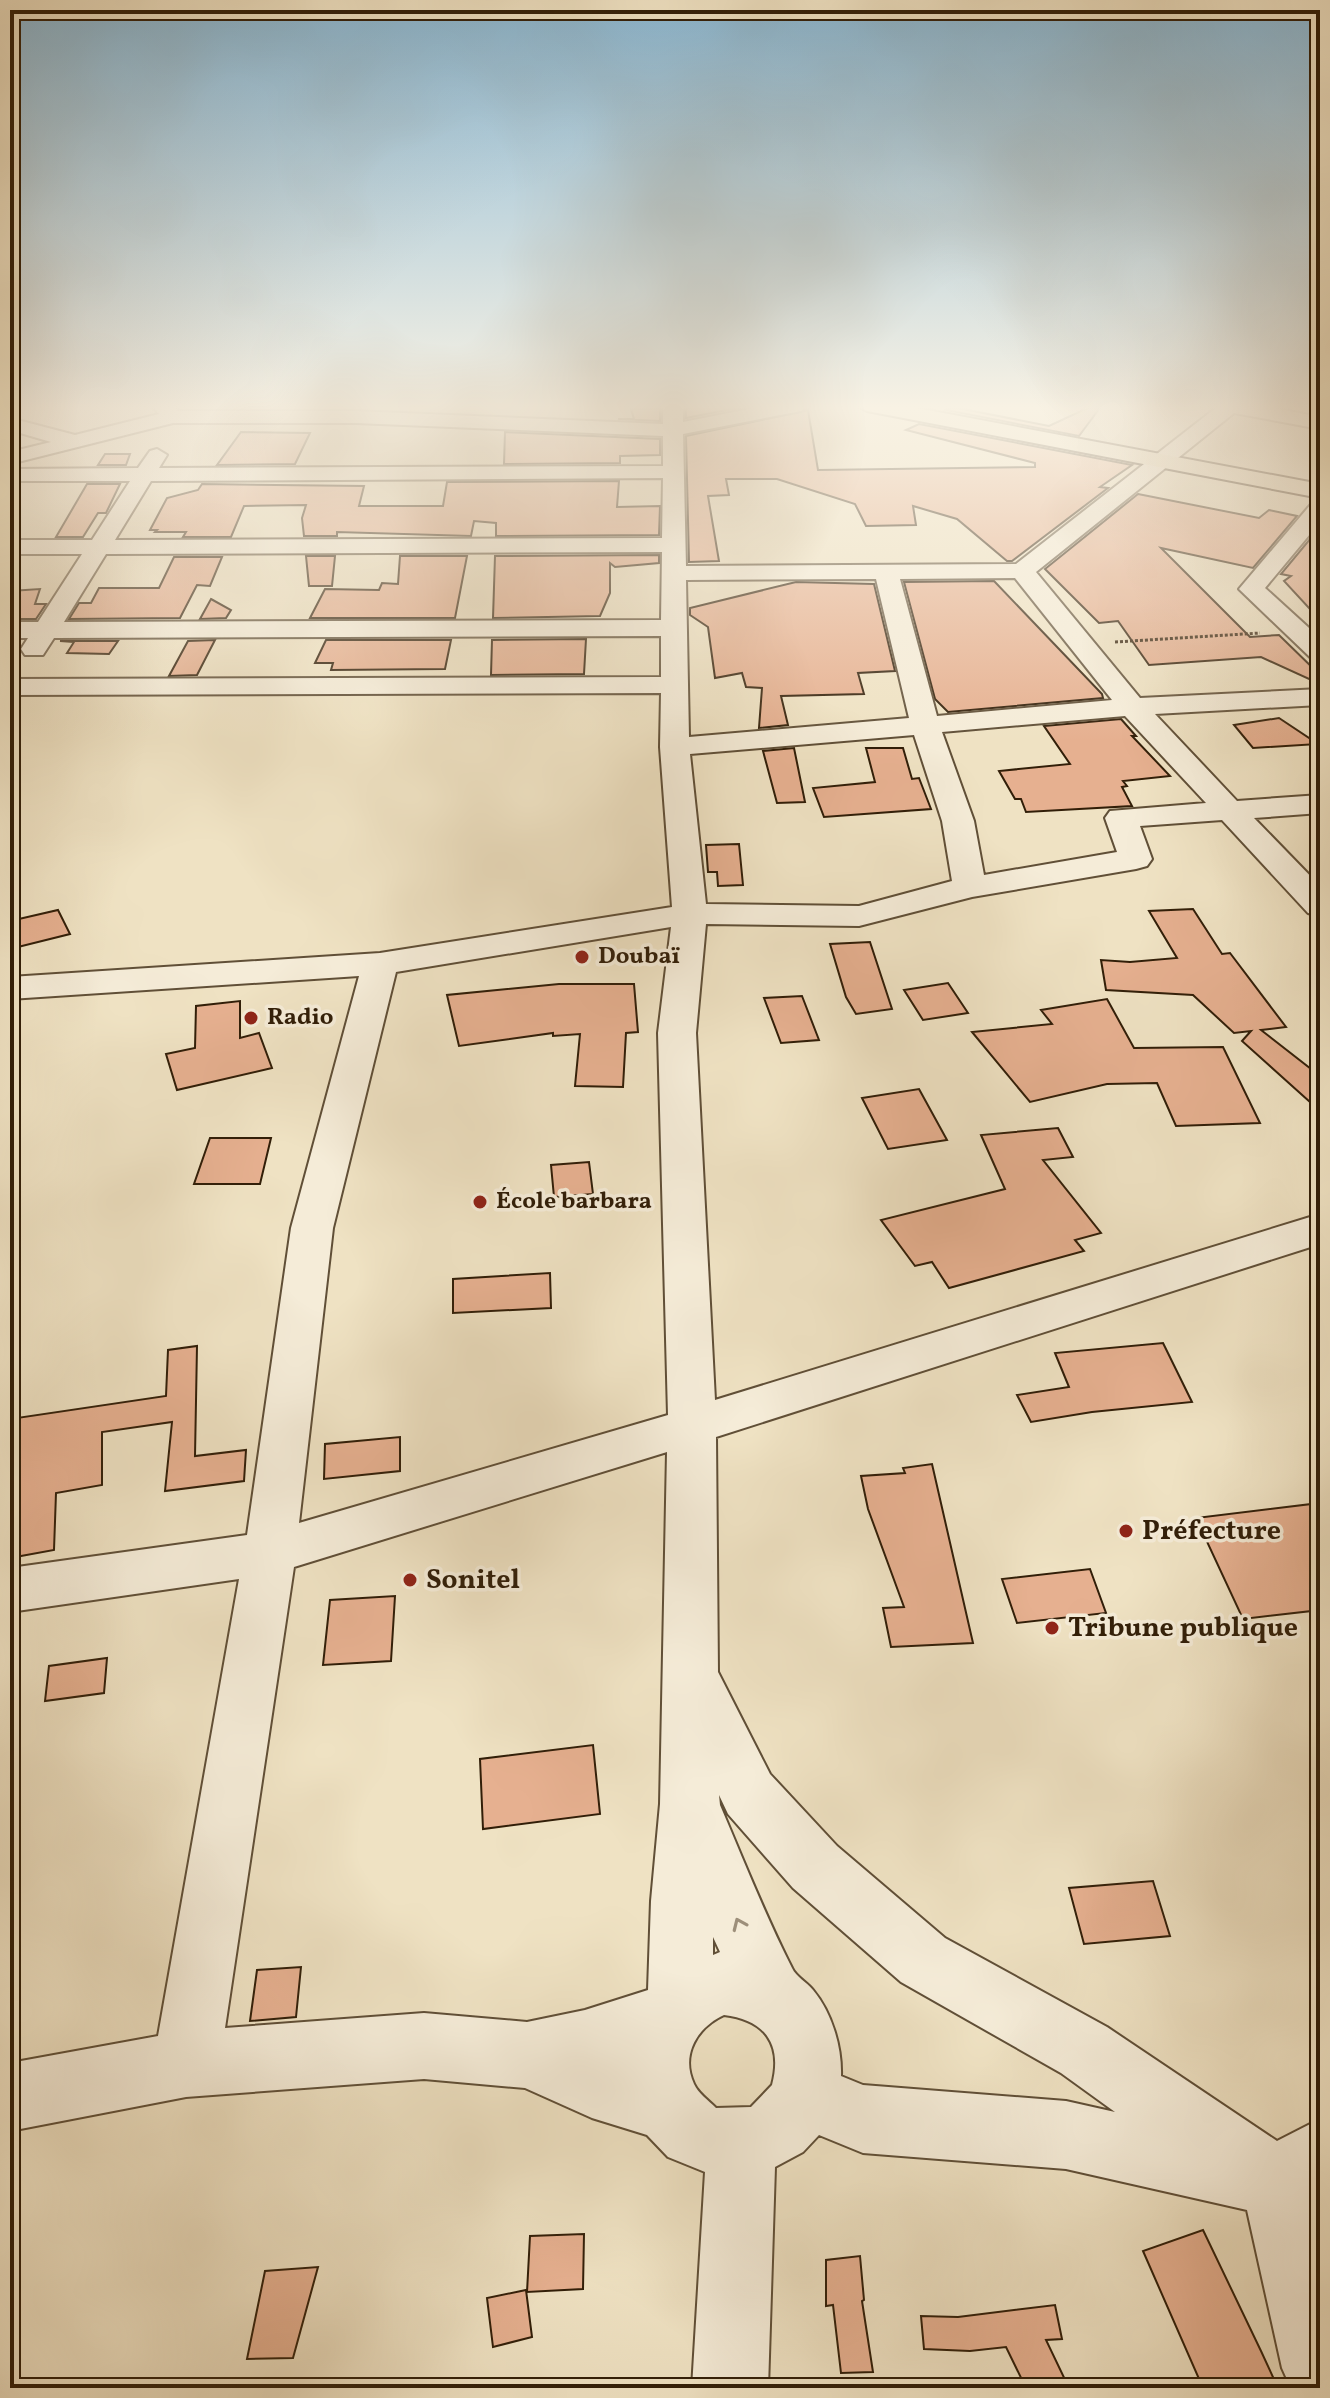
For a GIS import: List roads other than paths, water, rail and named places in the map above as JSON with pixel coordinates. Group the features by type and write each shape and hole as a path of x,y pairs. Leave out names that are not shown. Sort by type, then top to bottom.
{"street":[{"path":"10,686 117,517"},
{"path":"674,517 675,747 690,914 677,1033 692,1426 690,1804 675,2009"},
{"path":"10,547 99,546 674,559 886,572 1022,571 1090,517"},
{"path":"1312,517 1251,589 1320,652"},
{"path":"1022,571 1132,707 1320,906"},
{"path":"886,572 925,726 958,821 970,887"},
{"path":"10,630 674,628"},
{"path":"10,686 675,685"},
{"path":"675,747 1132,707 1320,697"},
{"path":"10,988 380,964 690,914 859,916 970,887 1136,859 1121,818 1320,804"},
{"path":"186,2064 270,1553 312,1228 380,964"},
{"path":"10,1590 270,1553 692,1426 1320,1229"},
{"path":"691,1674 749,1794 815,1867 923,1960 1305,2177"},
{"path":"690,1804 727,1898 771,1995"},
{"path":"723,1983 748,1985 771,1995 791,2014 805,2038 809,2067 805,2096 790,2119 768,2137 741,2145 713,2142 687,2129 668,2108 656,2081 655,2052 663,2025 675,2009 700,1989 723,1983"},
{"path":"10,2097 186,2064 424,2046 527,2055 585,2043 675,2009"},
{"path":"527,2055 592,2084 668,2108"},
{"path":"805,2096 863,2119 1066,2135 1305,2177"},
{"path":"730,2388 741,2145"},
{"path":"1305,2177 1320,2368"}],"place":[{"name":"Doubaï","path":"582,957"},
{"name":"Radio","path":"251,1018"},
{"name":"École barbara","path":"480,1202"},
{"name":"Préfecture","path":"1126,1531"},
{"name":"Sonitel","path":"410,1580"},
{"name":"Tribune publique","path":"1052,1628"}]}
